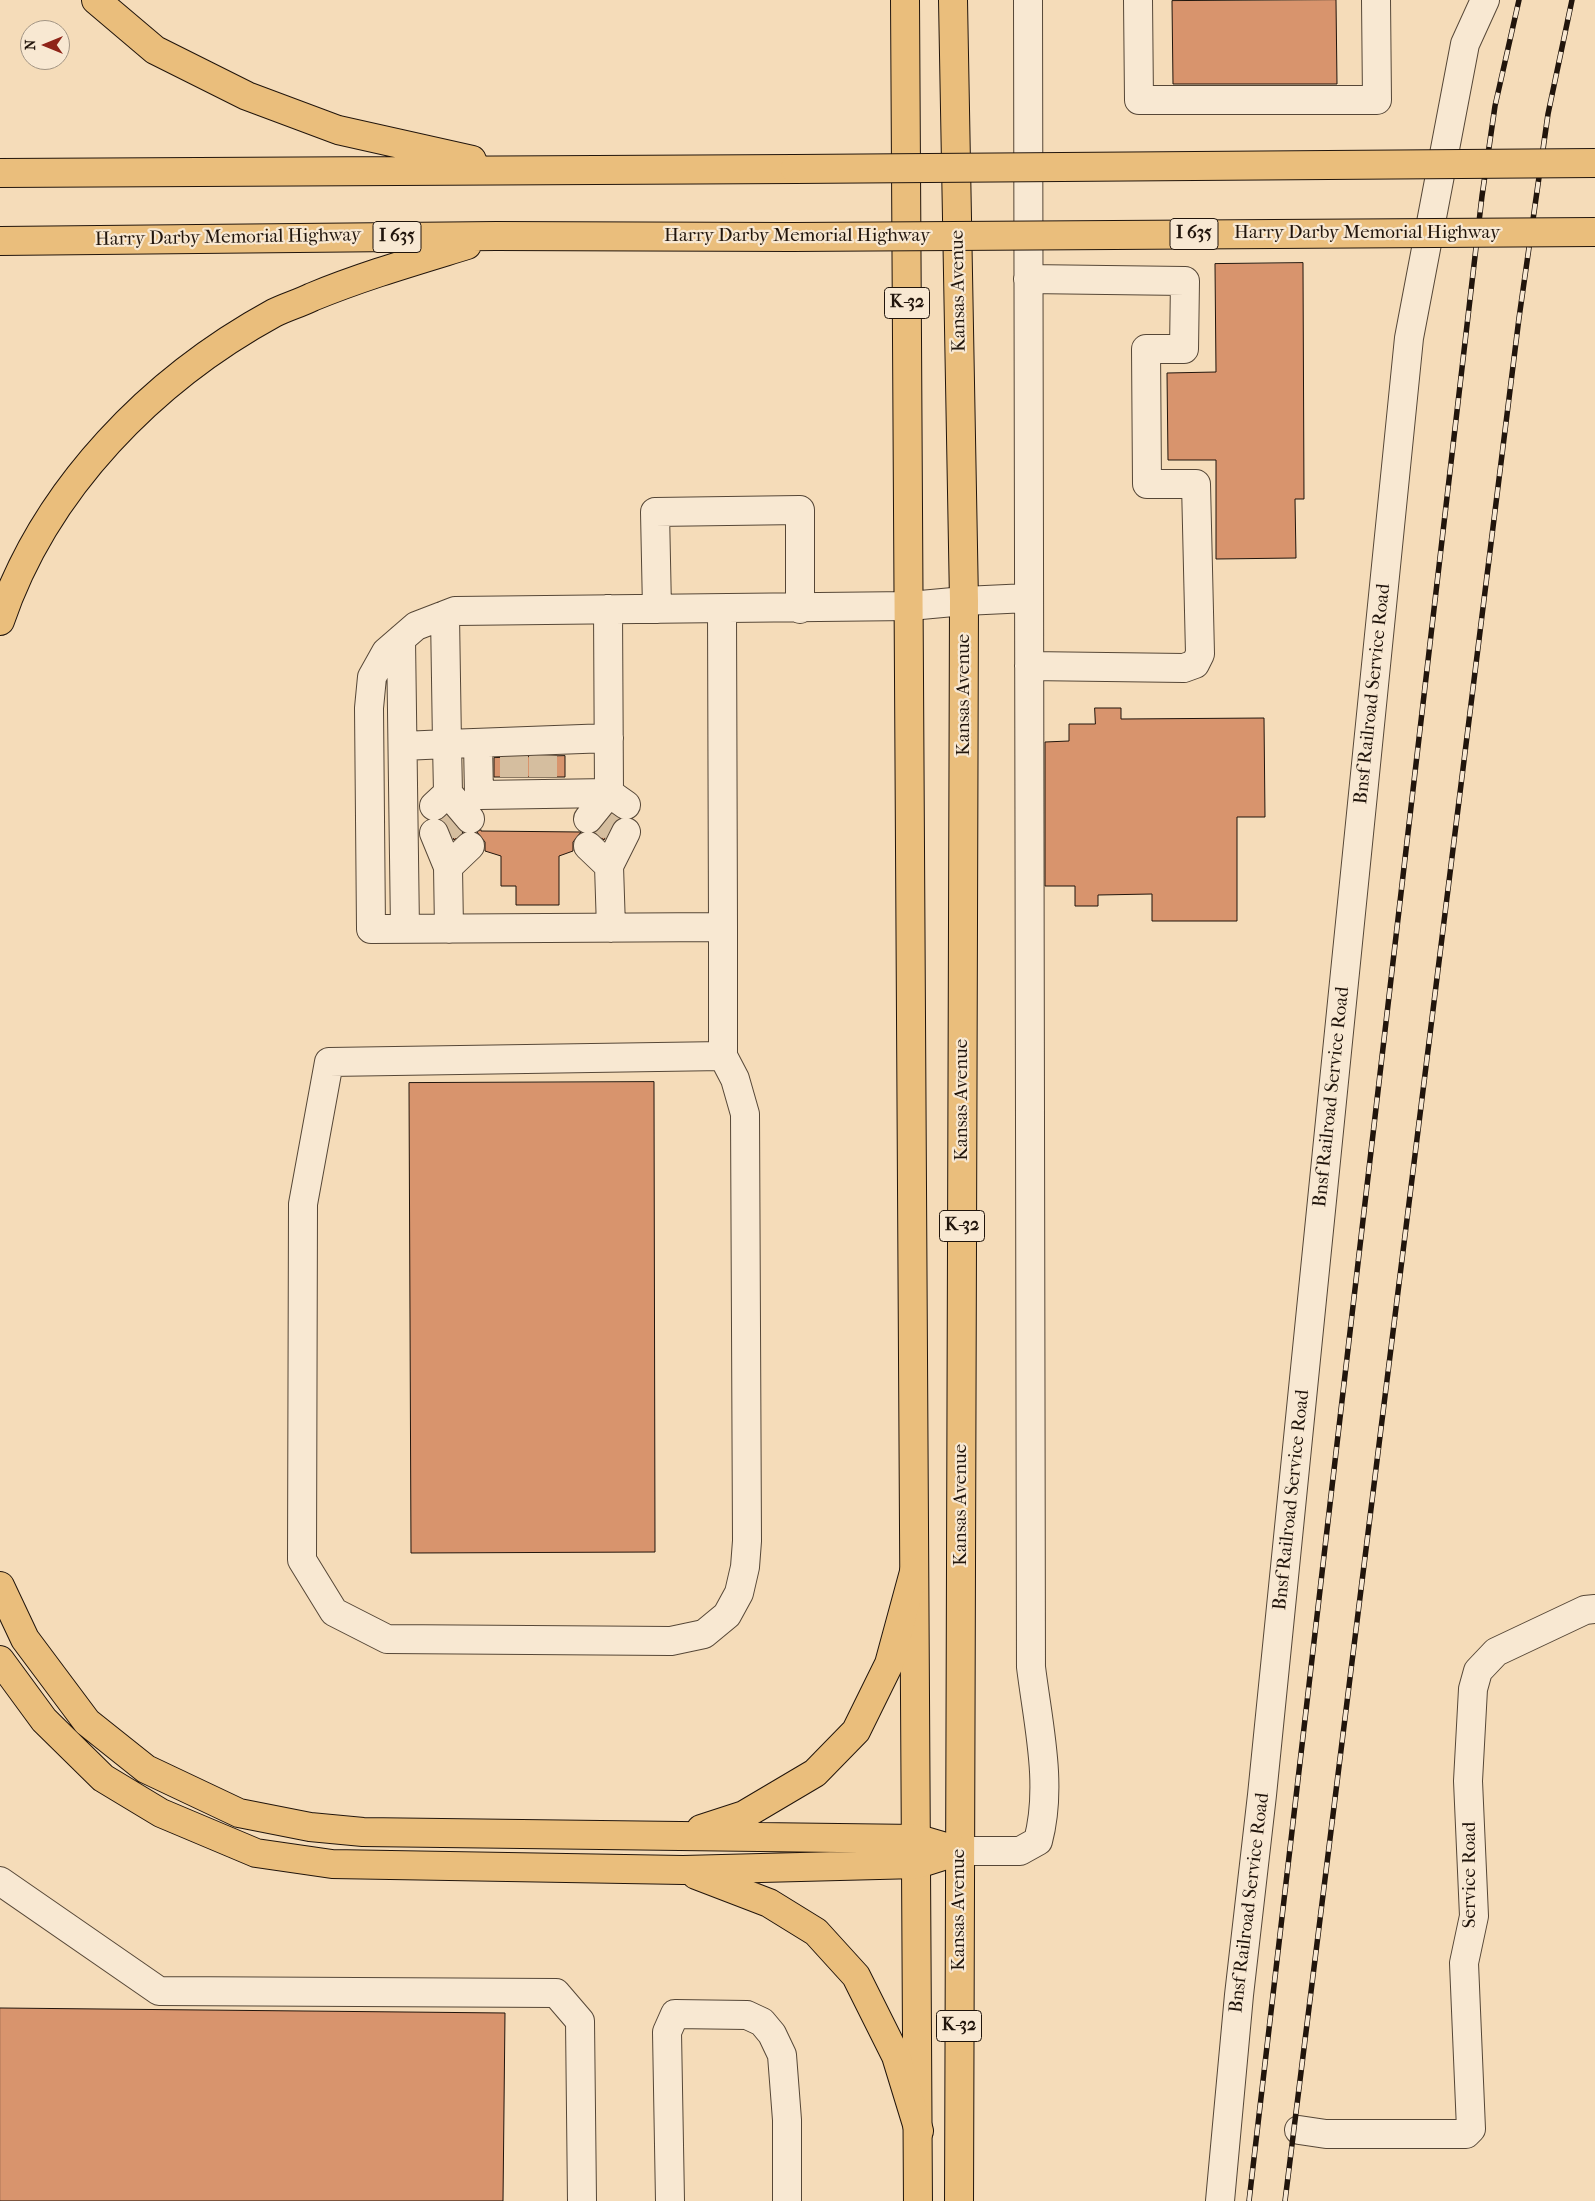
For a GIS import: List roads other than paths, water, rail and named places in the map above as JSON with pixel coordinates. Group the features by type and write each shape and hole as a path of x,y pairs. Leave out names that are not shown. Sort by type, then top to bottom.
{"main road":[{"path":"96,0 155,50 247,96 338,130 520,171"},
{"name":"K-32","path":"906,0 914,1572 918,1851 918,2201"},
{"name":"Kansas Avenue","path":"954,0 964,600 959,2201"},
{"path":"0,173 1595,163"},
{"name":"Harry Darby Memorial Highway","path":"0,240 496,236 793,237 1595,232"},
{"path":"0,621 25,564 60,503 98,454 151,398 210,354 275,313 354,280 496,236"},
{"path":"681,1836 744,1815 815,1773 856,1731 889,1664 914,1572"},
{"path":"0,1586 25,1640 87,1722 146,1769 239,1814 310,1827 363,1832 681,1836 918,1851 959,1851"},
{"path":"0,1660 44,1720 103,1778 161,1813 256,1854 332,1864 683,1870 918,1851"},
{"path":"683,1870 769,1902 816,1932 856,1976 896,2056 919,2131"}],"street":[{"path":"959,1851 1020,1851 1038,1841 1044,1817 1043,1761 1031,1667 1028,0"},
{"path":"1138,0 1139,100 1377,100 1376,0"},
{"name":"Bnsf Railroad Service Road","path":"1220,2201 1239,1995 1262,1795 1409,338 1465,44 1484,0"},
{"path":"1028,279 1185,281 1184,349 1146,348 1147,484 1196,484 1200,654 1195,664 1184,668 1029,666"},
{"path":"657,609 656,512 800,510 800,608"},
{"path":"723,927 371,929 369,708 372,678 386,652 416,626 454,611 722,610 910,606 964,600 1028,598"},
{"path":"478,743 479,795 514,767 543,767 608,807 608,609"},
{"path":"722,610 723,1056 735,1079 745,1114 747,1541 745,1567 739,1593 727,1615 704,1634 671,1641 387,1639 334,1612 302,1560 303,1204 329,1062 723,1056"},
{"path":"445,615 450,821 448,867 449,929"},
{"path":"401,639 405,929"},
{"path":"402,746 478,743 514,767 543,767 609,738"},
{"path":"609,866 608,839 611,928"},
{"name":"Service Road","path":"1299,2130 1326,2134 1466,2134 1471,2129 1464,1963 1474,1916 1468,1781 1473,1688 1478,1671 1496,1652 1585,1610 1595,1609"},
{"path":"0,1881 160,1991 556,1993 580,2021 582,2201"},
{"path":"670,2201 667,2032 675,2014 708,2014 747,2015 762,2022 772,2034 782,2055 787,2120 787,2201"}],"tunnel":[{"path":"514,756 514,777"},
{"path":"543,756 543,777"},
{"path":"448,811 448,838"},
{"path":"608,838 609,811"}],"railway":[{"path":"1249,2201 1482,196 1495,106 1519,0"},
{"path":"1285,2201 1519,318 1548,114 1572,0"}]}
